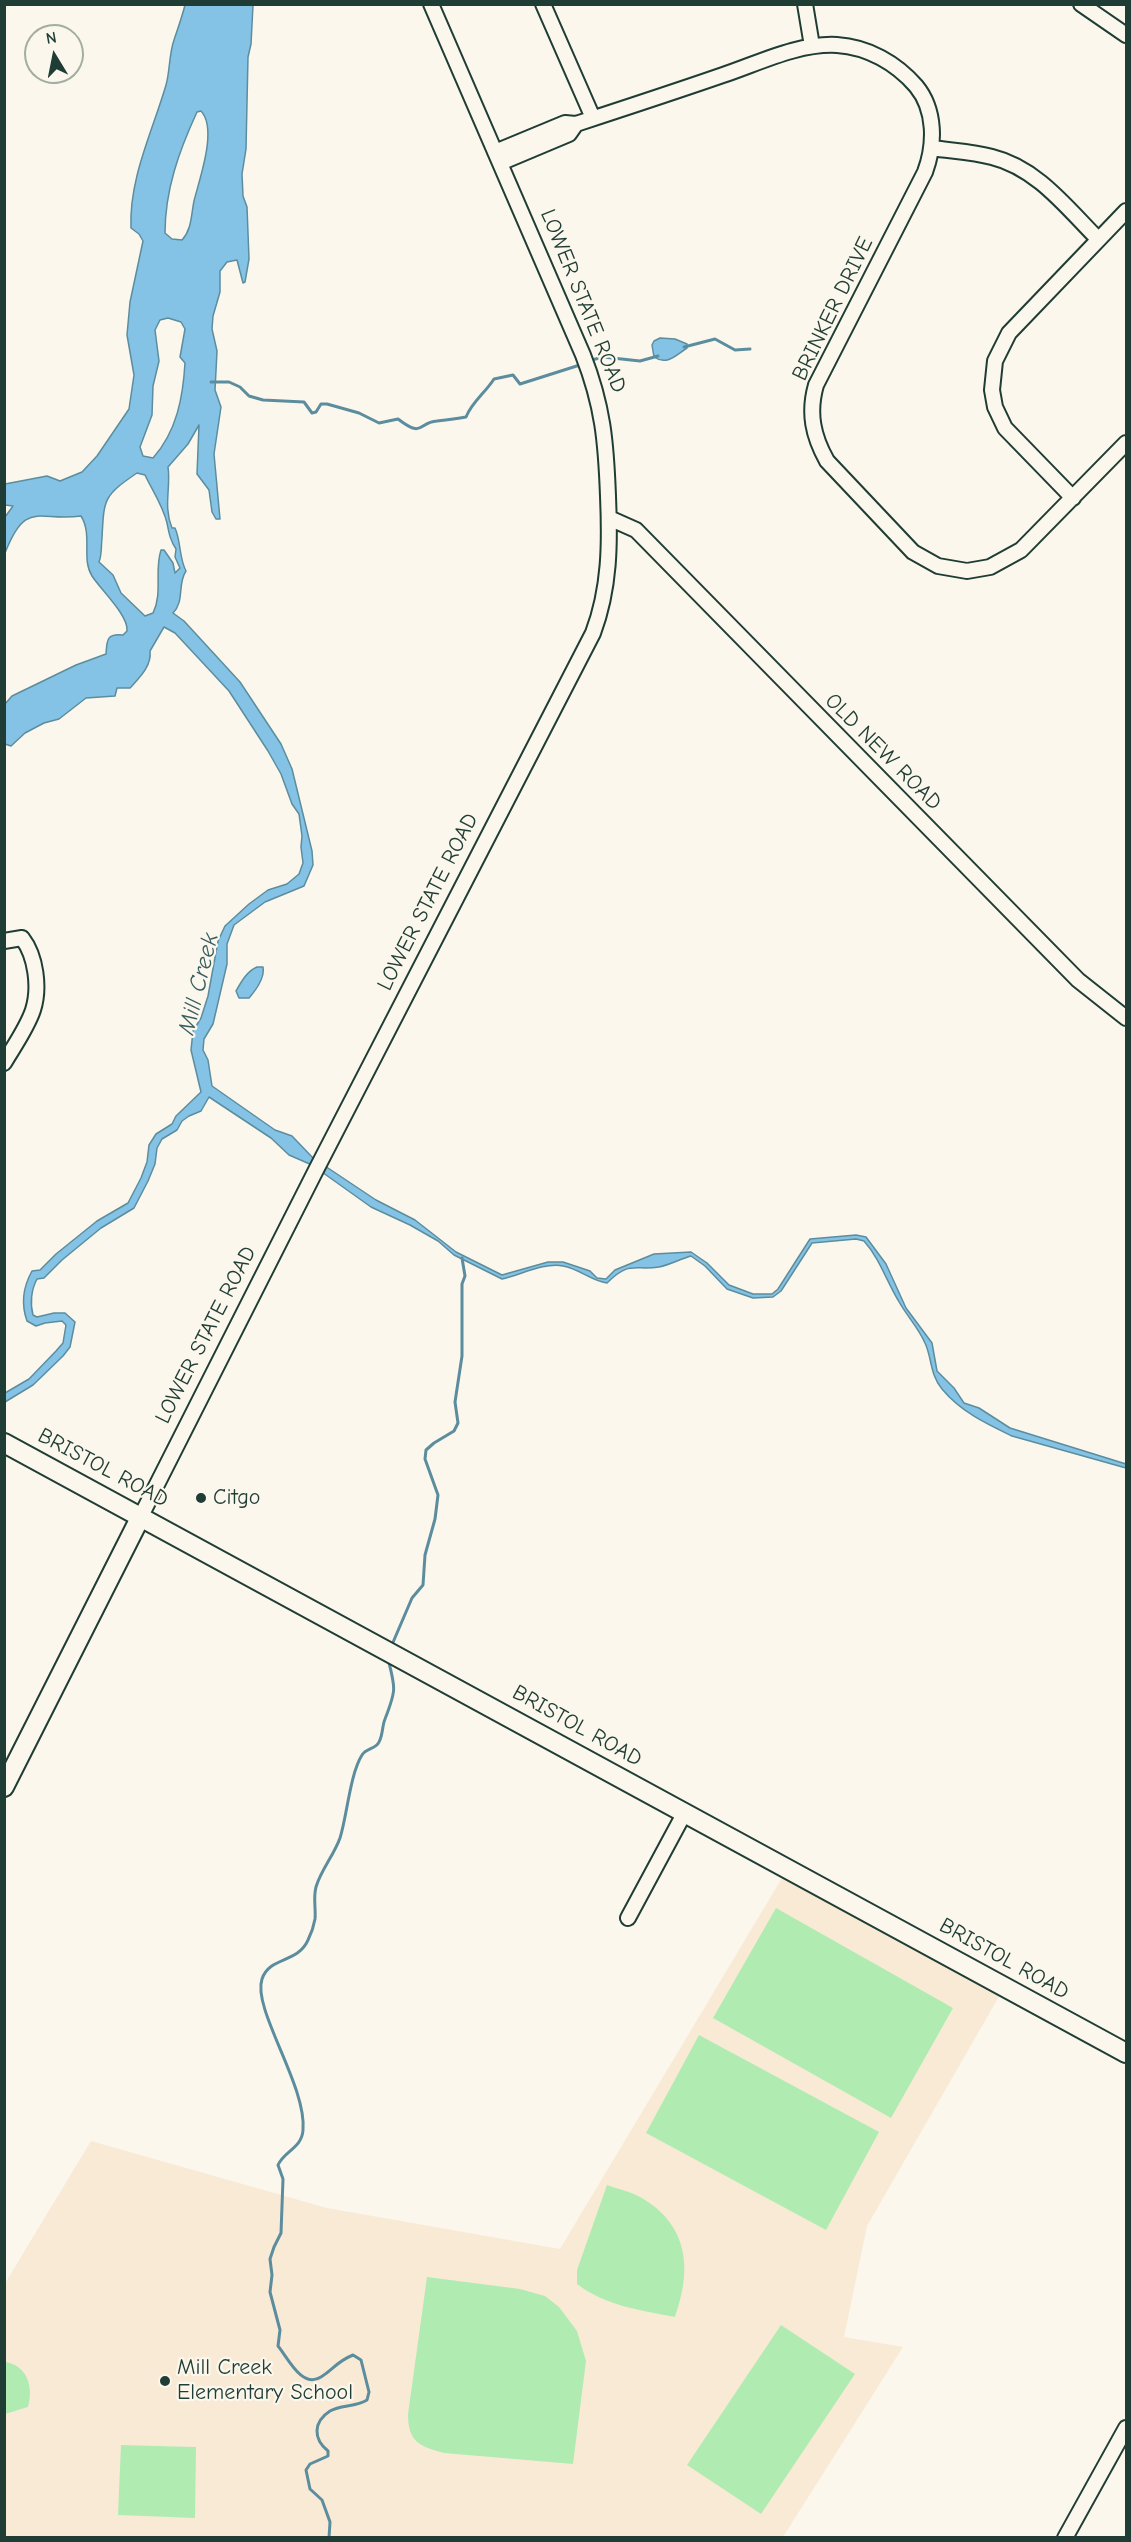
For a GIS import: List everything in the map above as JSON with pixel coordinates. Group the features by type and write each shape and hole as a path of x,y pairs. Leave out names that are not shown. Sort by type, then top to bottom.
{"main road":[{"name":"BRISTOL ROAD","path":"4,1443 1126,2053"},
{"name":"LOWER STATE ROAD","path":"4,1787 141,1516"}],"street":[{"name":"LOWER STATE ROAD","path":"141,1516 319,1164 593,633 602,605 608,573 606,435 591,374 431,4"},
{"path":"543,4 593,118"},
{"path":"805,4 812,46"},
{"path":"1081,4 1126,34"},
{"name":"BRINKER DRIVE","path":"497,158 568,134 576,124 812,46 838,45 884,59 897,68 919,90 931,118 932,148 925,172 816,385 812,419 819,446 827,461 913,552 938,566 956,570 990,567 1012,557 1126,443"},
{"path":"932,148 992,157 1023,169 1036,178 1098,239"},
{"path":"1073,498 1005,428 996,407 992,378 999,350 1009,333 1126,211"},
{"name":"OLD NEW ROAD","path":"609,518 636,530 1078,980 1126,1018"},
{"path":"4,941 22,938 28,945 35,969 36,994 33,1011 4,1064"},
{"path":"628,1918 685,1812"},
{"path":"1065,2538 1126,2428"}],"shaded area":[{"path":"788,1868 1005,1986 867,2226 844,2337 903,2347 783,2537 5,2537 4,2285 91,2141 327,2208 560,2249"}],"green space":[{"path":"776,1908 953,2008 891,2118 713,2018"},
{"path":"699,2035 879,2132 826,2230 646,2133"},
{"path":"607,2185 642,2198 658,2209 678,2236 682,2250 684,2283 675,2317 612,2302 577,2284 577,2270"},
{"path":"427,2277 520,2289 545,2296 559,2307 577,2331 586,2361 573,2464 444,2453 422,2445 413,2437 408,2414"},
{"path":"781,2325 855,2374 761,2514 687,2465"},
{"path":"5,2362 19,2367 24,2372 29,2385 30,2399 28,2407 5,2414"},
{"path":"121,2445 196,2447 195,2518 118,2515"}],"water":[{"path":"185,5 253,5 248,57 246,149 242,174 243,196 247,207 249,259 243,283 237,260 227,262 220,271 220,292 213,316 212,329 217,351 215,390 221,407 214,454 220,519 216,519 212,512 209,490 197,474 199,425 188,444 168,467 169,520 177,533 186,571 183,576 179,603 173,613 184,621 240,682 281,744 292,769 312,851 313,865 304,886 265,902 234,925 227,944 227,964 213,1024 204,1039 203,1050 208,1060 212,1086 275,1130 292,1136 313,1158 376,1200 415,1220 456,1252 502,1275 548,1262 563,1262 590,1271 597,1278 606,1279 615,1270 654,1254 691,1252 707,1263 729,1285 753,1294 772,1294 778,1289 810,1239 856,1235 866,1237 886,1264 906,1308 932,1343 937,1371 954,1388 964,1403 979,1408 1010,1428 1126,1464 1126,1468 1012,1436 984,1422 957,1404 938,1384 922,1337 864,1241 856,1239 812,1243 781,1291 773,1297 753,1298 727,1289 705,1266 691,1256 659,1267 627,1269 621,1271 607,1283 556,1265 541,1267 502,1279 454,1255 438,1241 410,1225 371,1207 312,1165 289,1155 271,1138 209,1097 201,1111 182,1121 177,1130 162,1139 157,1148 155,1164 134,1208 101,1228 44,1278 37,1279 32,1297 33,1315 37,1317 65,1313 75,1322 70,1347 33,1385 5,1402 5,1393 29,1379 63,1343 66,1325 62,1321 36,1326 27,1321 24,1296 32,1271 40,1270 97,1221 128,1203 141,1178 147,1162 149,1145 156,1134 172,1124 176,1116 201,1092 191,1050 193,1031 201,1018 208,996 218,941 225,926 268,890 287,884 299,874 303,863 299,814 292,804 281,774 268,751 229,691 175,633 164,627 150,651 147,667 130,688 117,688 115,696 86,698 59,719 44,723 25,733 11,746 5,744 5,704 12,696 76,665 106,654 110,637 123,635 127,631 124,618 96,582 89,569 86,531 81,516 35,516 27,519 20,525 5,553 5,517 13,506 5,505 5,484 47,476 60,481 82,472 97,456 129,409 134,375 127,335 130,302 143,241 139,234 131,228 131,209 142,156 166,85 172,45","holes":["201,111 206,119 208,142 191,222 182,240 172,239 165,233 170,186 184,141 197,112","168,318 181,322 185,329 180,357 185,363 183,388 173,425 168,437 153,458 143,456 140,447 152,415 153,386 159,361 155,330 160,320","137,473 145,475 163,510 176,549 175,557 180,568 175,573 173,563 164,550 161,550 156,605 153,613 145,616 121,593 113,575 99,562 105,506 117,487"]},
{"path":"660,338 675,339 687,344 687,348 667,360 659,359 654,357 652,345"},
{"path":"257,967 263,967 263,975 259,984 249,998 239,998 236,991 247,974"}],"waterway":[{"path":"684,347 715,339 735,350 750,349"},
{"path":"588,361 603,357 640,361 658,356"},
{"path":"211,382 229,382 240,387 249,396 263,400 304,402 312,413 316,412 321,404 327,404 359,413 379,423 398,419 417,429 431,422 466,417 494,379 513,375 520,384 583,364"},
{"path":"391,1647 412,1598 423,1585 425,1555 435,1519 438,1495 425,1459 426,1450 454,1431 458,1423 455,1402 462,1356 462,1284 465,1276 462,1258"},
{"path":"329,2538 330,2522 322,2500 310,2489 306,2470 310,2464 328,2456 328,2451 318,2436 318,2425 324,2415 330,2411 367,2400 369,2392 361,2360 353,2355 314,2380 302,2376 278,2346 280,2330 270,2292 272,2275 270,2259 281,2233 283,2179 278,2165 300,2141 303,2130 302,2112 297,2092 265,2009 261,1992 262,1979 266,1972 277,1963 297,1953 308,1940 315,1919 316,1887 340,1838 354,1773 364,1753 379,1742 391,1702 394,1690 388,1659"}],"place":[{"name":"Citgo","path":"201,1498"},
{"name":"Mill Creek Elementary School","path":"165,2381"}],"water label":[{"name":"Mill Creek","path":"199,984"}]}
